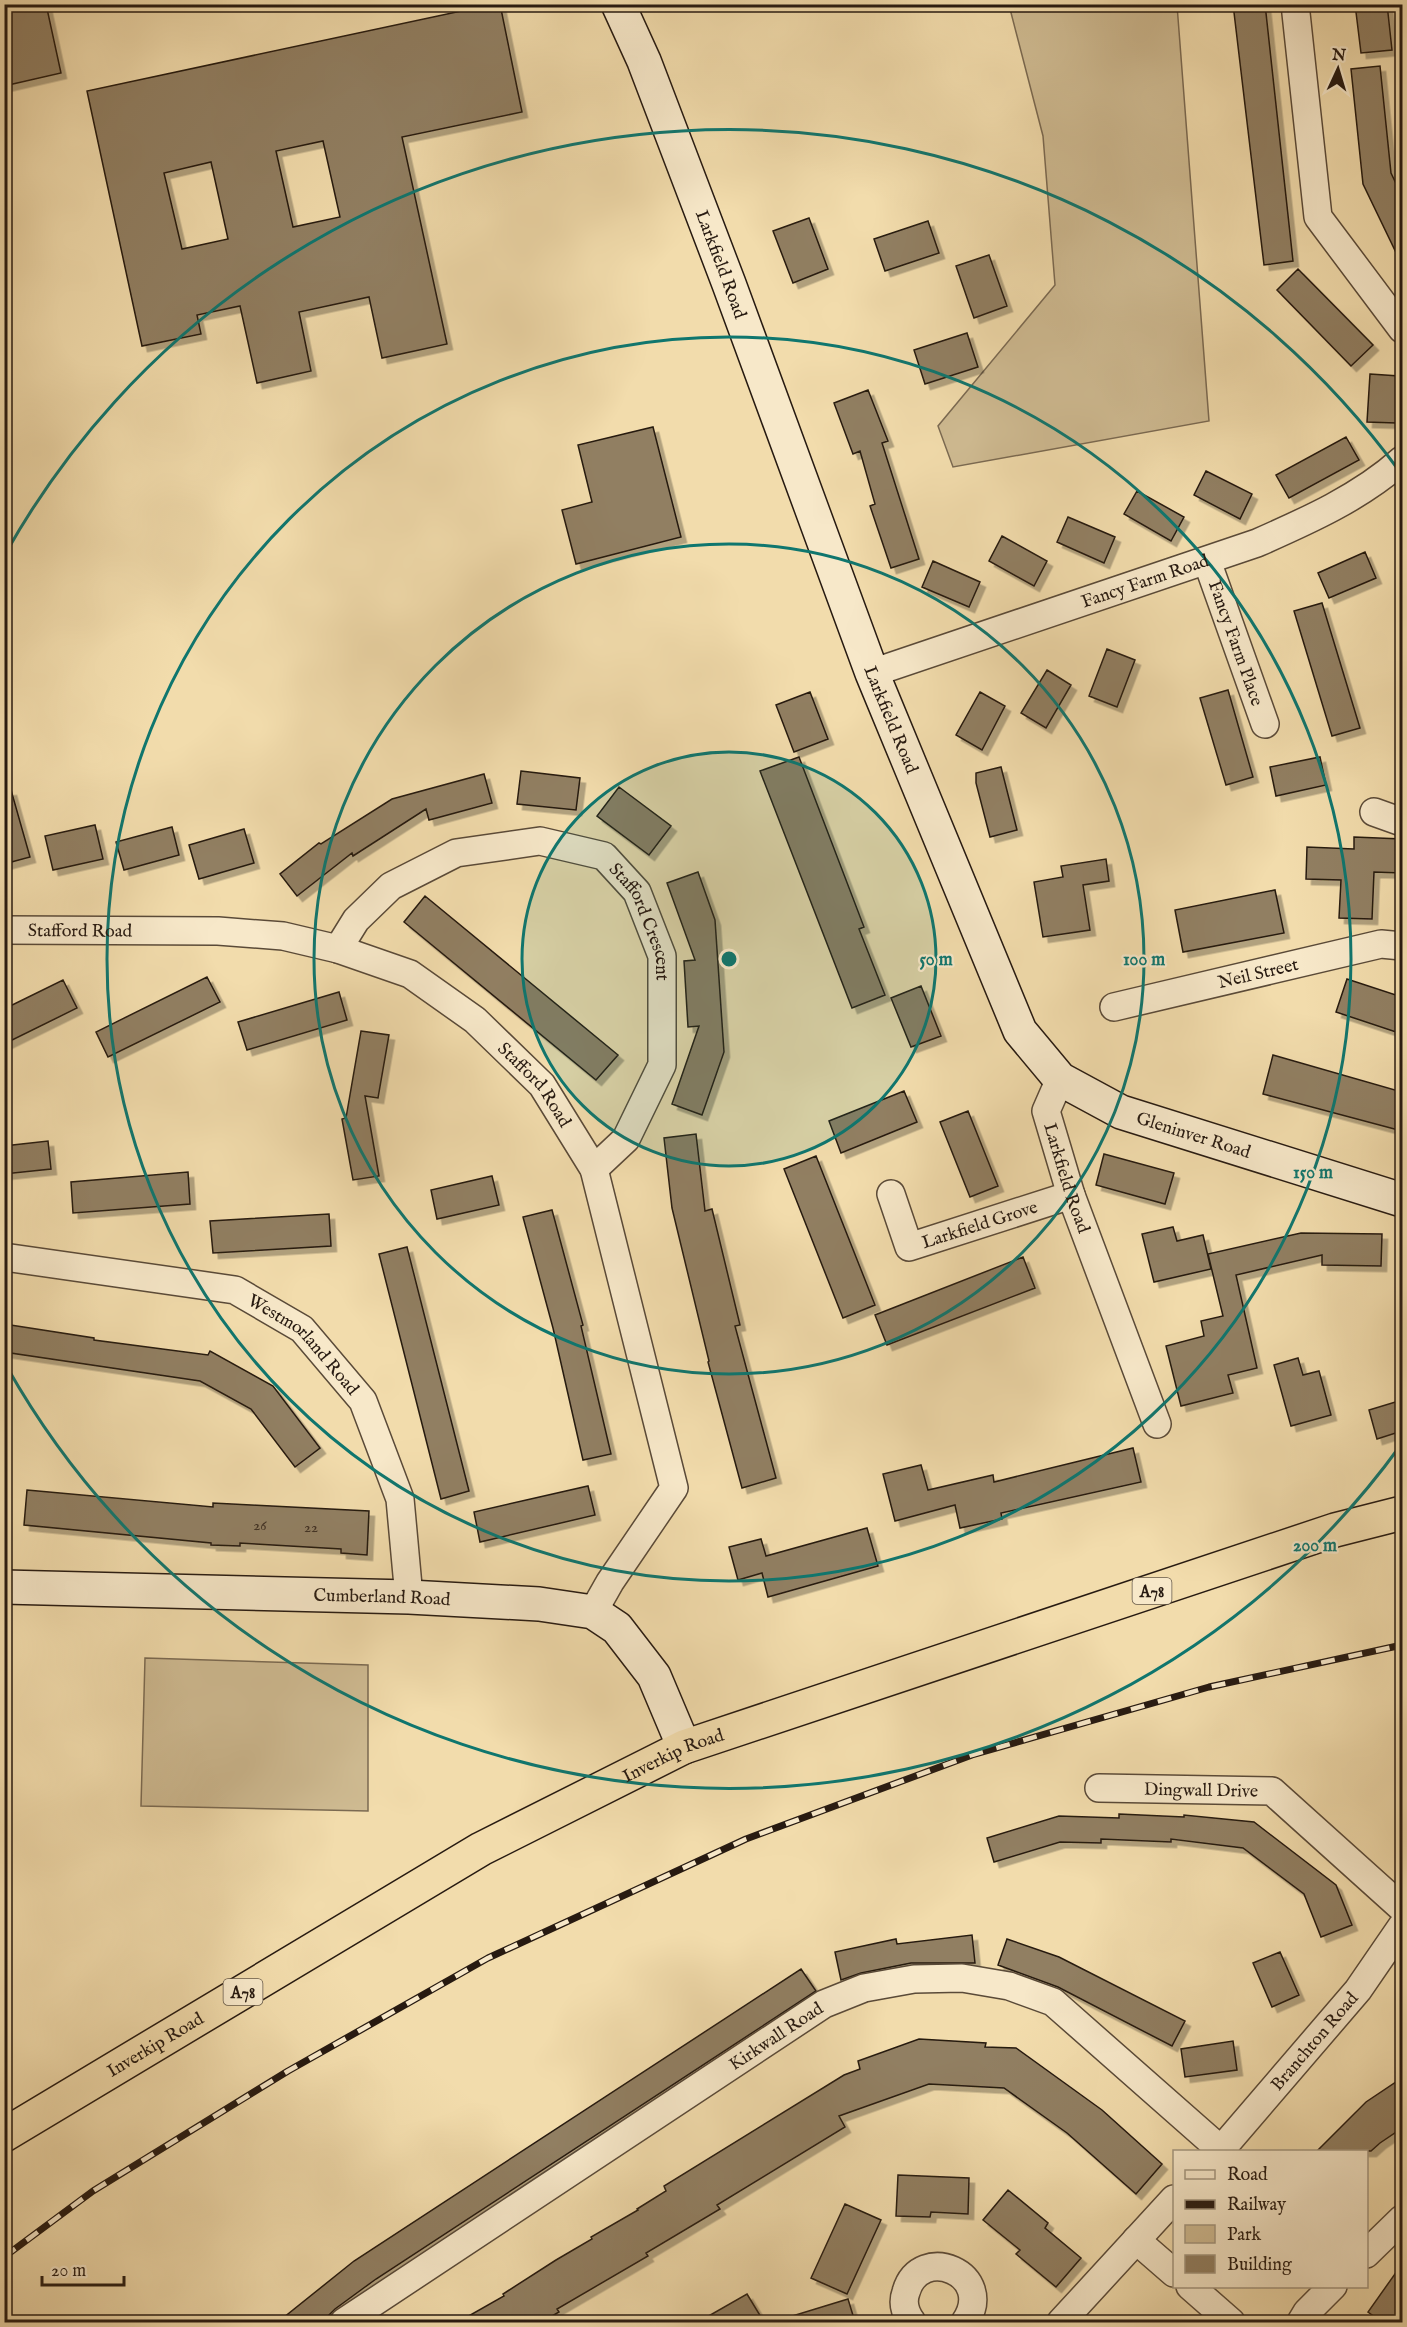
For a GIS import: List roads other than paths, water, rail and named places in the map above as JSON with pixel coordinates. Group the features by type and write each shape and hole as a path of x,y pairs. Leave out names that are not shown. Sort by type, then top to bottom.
{"highway":[{"name":"Inverkip Road","path":"4,2134 481,1849 684,1747 1335,1530 1402,1513"}],"street":[{"name":"Larkfield Road","path":"618,4 644,61 729,284 872,673 1020,1031 1060,1078 1046,1111 1071,1195 1157,1424"},
{"path":"1295,4 1318,217 1402,329"},
{"name":"Fancy Farm Road","path":"872,673 1257,543 1313,519 1397,475"},
{"name":"Fancy Farm Place","path":"1207,561 1265,724"},
{"path":"1374,812 1402,822"},
{"name":"Stafford Crescent","path":"338,949 356,920 391,886 456,853 540,841 604,856 637,892 662,956 662,1065 626,1139 594,1169"},
{"name":"Stafford Road","path":"4,930 218,931 283,936 338,949 410,974 475,1020 542,1085 594,1169 674,1488 610,1582 593,1612"},
{"name":"Neil Street","path":"1114,1007 1381,944 1402,946"},
{"name":"Gleninver Road","path":"1060,1078 1121,1112 1402,1200"},
{"name":"Larkfield Grove","path":"891,1194 909,1247 1071,1195"},
{"name":"Westmorland Road","path":"4,1257 234,1290 302,1329 363,1401 400,1498 409,1597"},
{"name":"Cumberland Road","path":"4,1587 409,1597 539,1604 593,1612 617,1628 654,1676 684,1747"},
{"name":"Dingwall Drive","path":"1099,1788 1272,1791 1402,1908"},
{"name":"Branchton Road","path":"1221,2150 1359,1990 1402,1926"},
{"name":"Kirkwall Road","path":"345,2322 824,2004 864,1988 914,1979 962,1978 1009,1986 1053,2002 1219,2150"},
{"path":"1061,2322 1173,2200"},
{"path":"1368,2252 1402,2219"},
{"path":"1136,2240 1173,2272"},
{"path":"912,2322 905,2310 906,2288 914,2277 933,2267 945,2267 956,2271 966,2279 972,2290 973,2301 971,2314 965,2322"},
{"path":"1192,2288 1231,2322"},
{"path":"1301,2322 1307,2312 1331,2288"}],"railway":[{"path":"4,2257 93,2191 288,2071 488,1958 746,1839 972,1755 1209,1687 1402,1645"}]}
